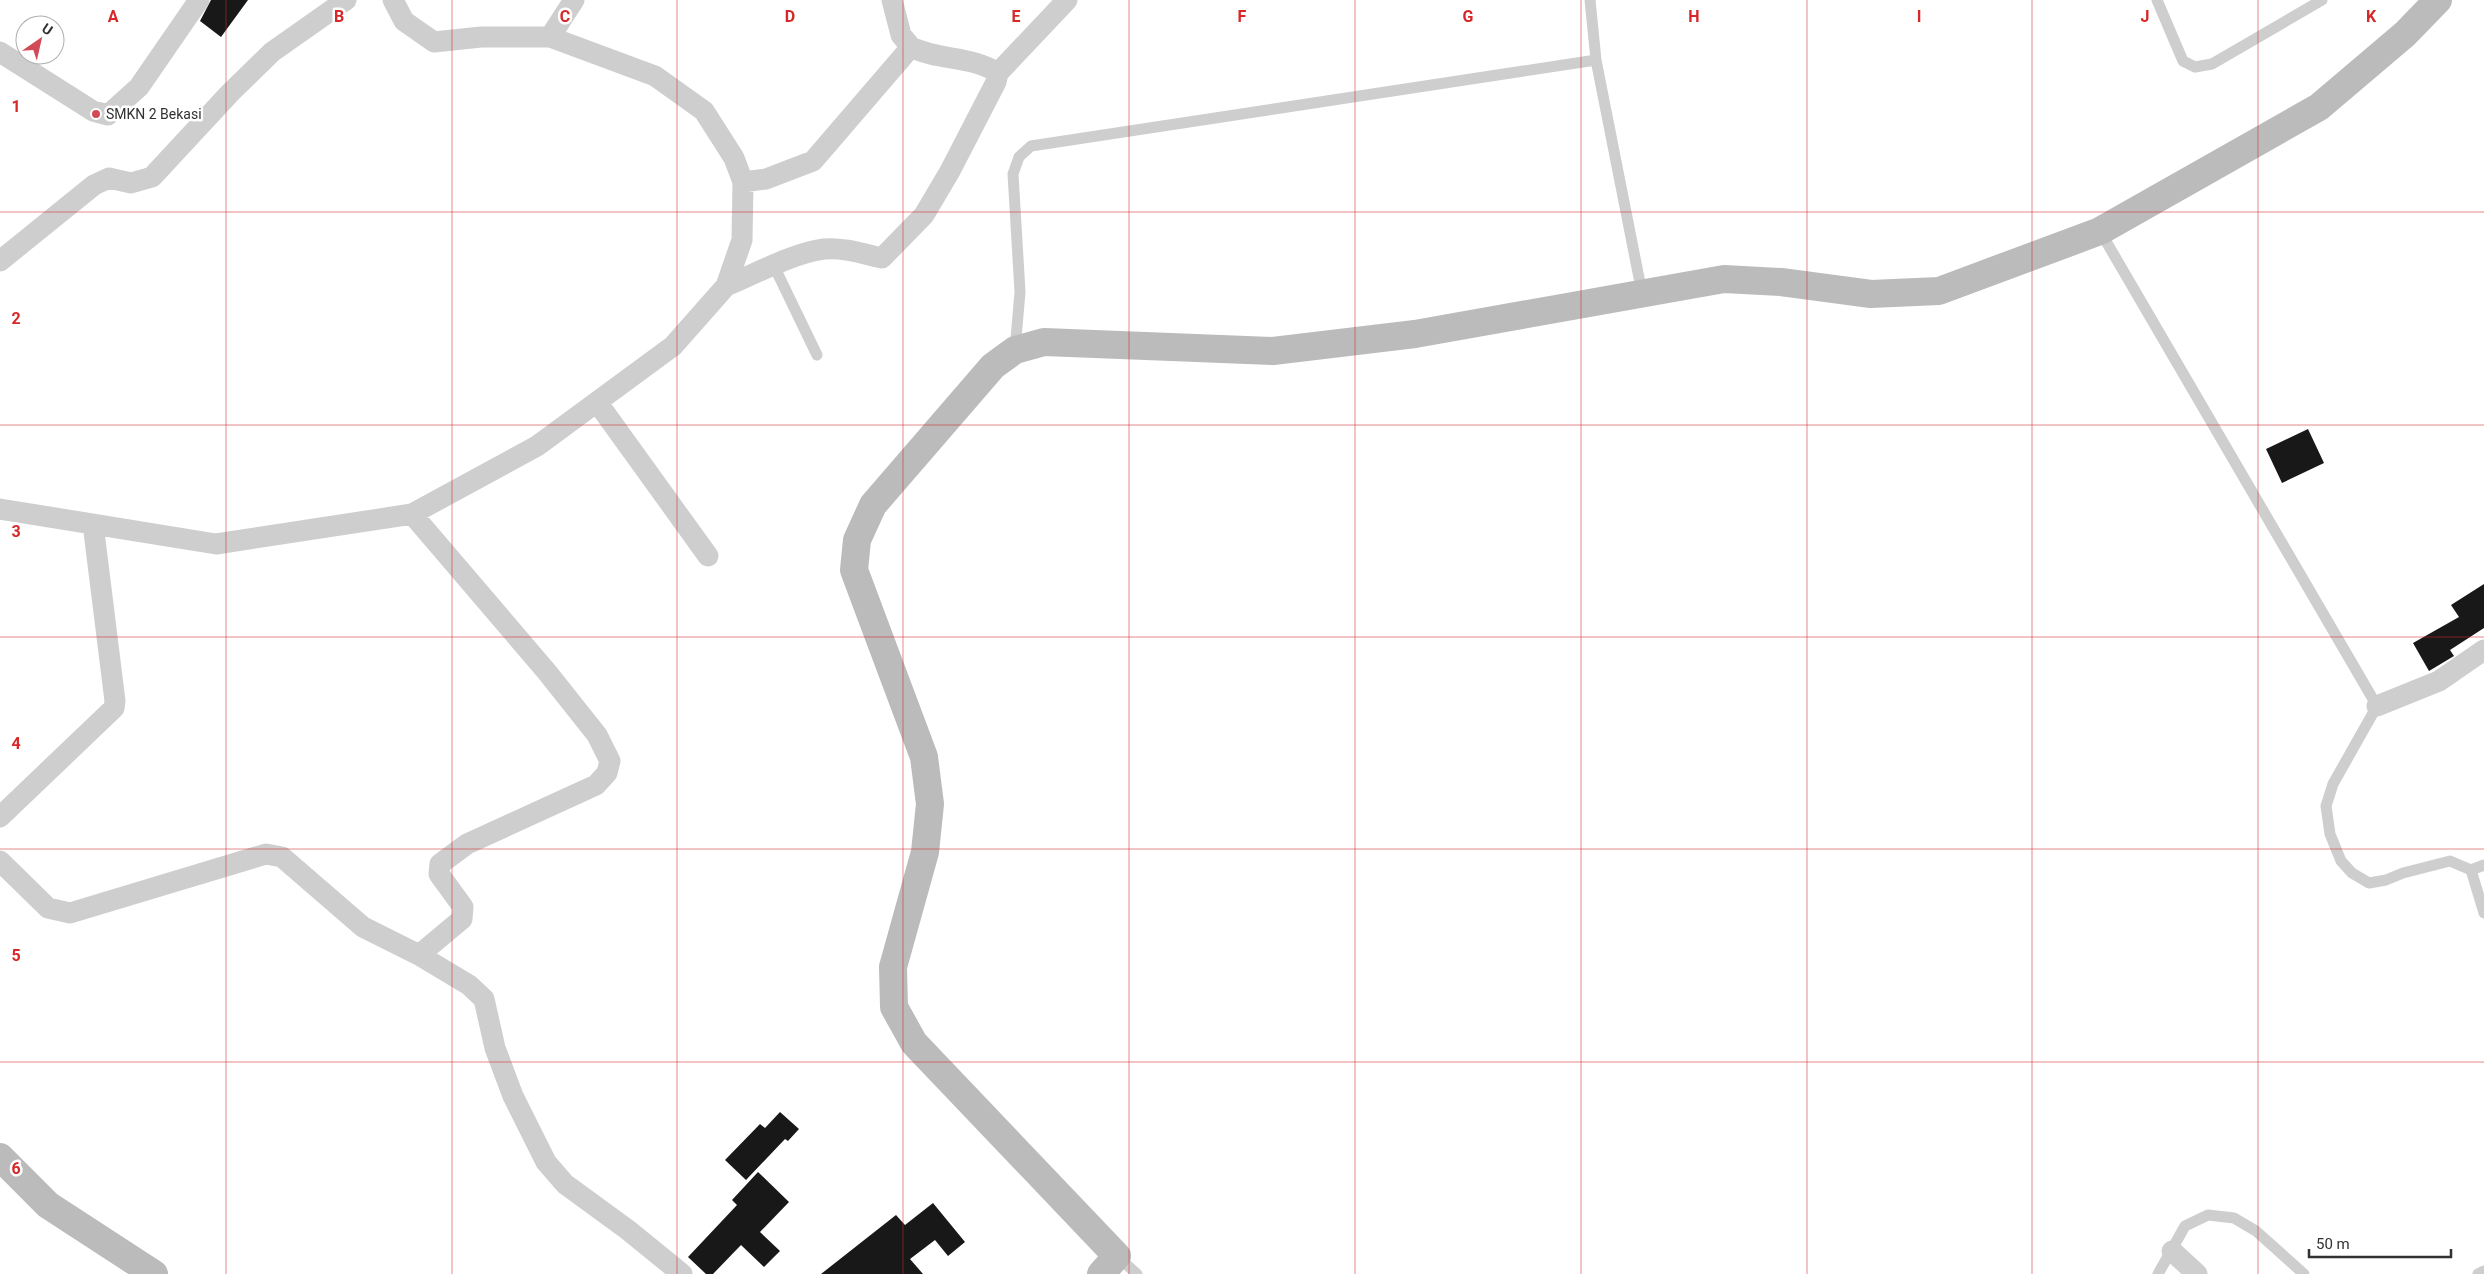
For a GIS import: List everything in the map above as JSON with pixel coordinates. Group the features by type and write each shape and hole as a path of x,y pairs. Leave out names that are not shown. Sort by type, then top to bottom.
{"street":[{"path":"0,52 93,111 108,115 139,87 199,0"},
{"path":"0,261 94,185 109,178 131,183 152,177 230,93 272,52 346,0"},
{"path":"0,509 216,544 412,514 537,446 673,346 726,286 742,240 743,182 734,158 704,110 655,76 550,37 480,37 434,42 404,21 393,0"},
{"path":"550,37 574,0"},
{"path":"892,0 901,35 911,47 922,53 982,63 998,73"},
{"path":"726,286 791,258 824,249 850,250 882,258 924,214 950,171 996,82 998,73 1068,0"},
{"path":"1118,1268 914,1042 894,1007 893,967 925,852 930,804 924,757 854,570 857,540 873,505 993,366 1015,350 1044,342 1273,351 1416,334 1724,279 1781,282 1871,294 1938,291 2100,231 2319,106 2405,34 2438,0"},
{"path":"743,182 766,179 814,161 911,47"},
{"path":"597,402 708,556"},
{"path":"412,514 547,672 596,735 610,761 607,773 596,785 467,844 440,864 439,874 463,907 462,918 419,956"},
{"path":"0,817 114,708 115,702 93,524"},
{"path":"2376,706 2439,681 2484,650"},
{"path":"0,861 48,908 70,913 266,854 282,857 363,927 419,956 469,986 484,998 495,1048 513,1096 546,1162 565,1184 628,1230 682,1274"},
{"path":"0,1157 48,1205 154,1274"},
{"path":"2172,1251 2197,1274"}],"lane":[{"path":"1590,0 1596,60 1642,293"},
{"path":"2157,0 2182,61 2195,67 2212,64 2322,0"},
{"path":"1015,350 1020,292 1013,174 1019,157 1031,146 1596,60"},
{"path":"2100,231 2376,706 2333,784 2326,806 2330,834 2341,861 2352,873 2368,882 2386,880 2403,873 2450,861 2471,870 2484,865"},
{"path":"774,266 817,355"},
{"path":"2471,870 2484,913"},
{"path":"2158,1274 2185,1226 2208,1215 2234,1218 2256,1231 2304,1274"},
{"path":"2478,1274 2484,1271"}],"building":[{"path":"211,0 248,0 221,37 200,21"},
{"path":"2308,429 2324,463 2282,483 2266,449"},
{"path":"2484,584 2484,628 2450,650 2454,656 2429,671 2413,643 2459,617 2451,605"},
{"path":"780,1112 799,1129 788,1141 785,1139 746,1180 725,1160 760,1124 765,1128"},
{"path":"758,1172 789,1202 760,1232 780,1251 764,1267 741,1245 713,1274 706,1274 688,1257 737,1205 732,1200"},
{"path":"933,1203 965,1242 948,1256 935,1240 910,1259 923,1274 821,1274 896,1215 905,1225"}],"place":[{"name":"SMKN 2 Bekasi","path":"96,114"}]}
